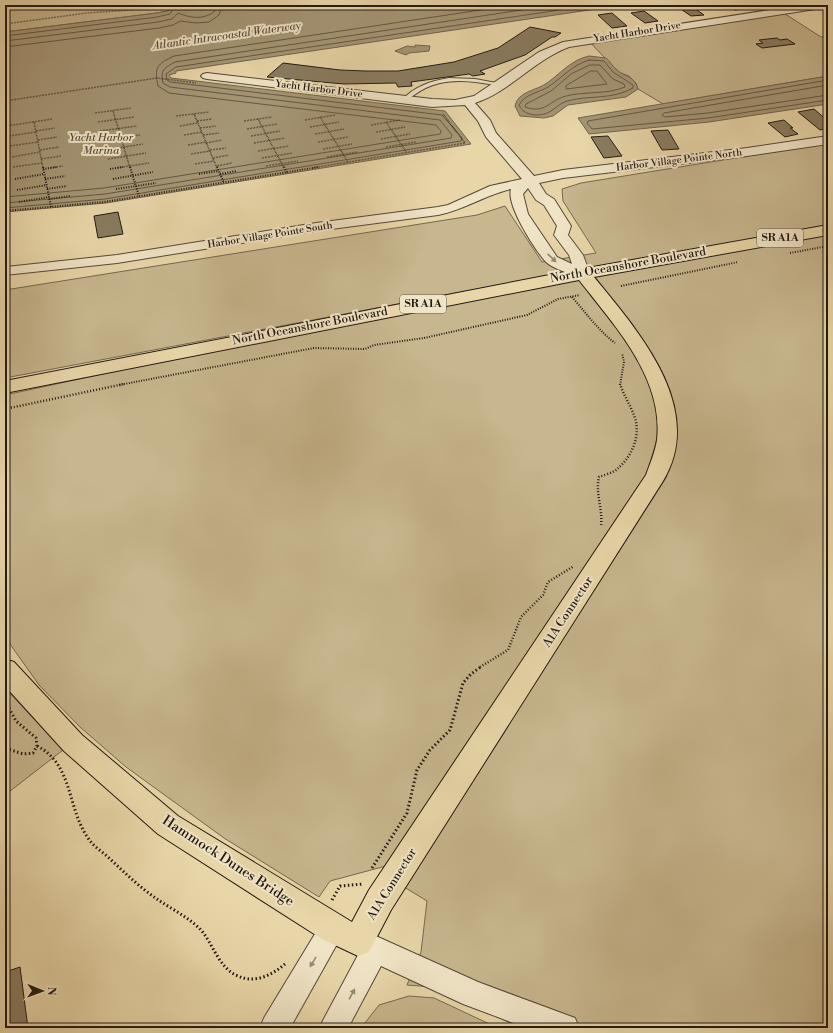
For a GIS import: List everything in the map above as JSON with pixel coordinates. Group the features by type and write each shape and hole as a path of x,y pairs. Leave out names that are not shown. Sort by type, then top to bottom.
{"main road":[{"name":"North Oceanshore Boulevard","path":"5,387 583,284 828,230"},
{"name":"A1A Connector","path":"367,945 380,900 656,476 667,439 666,410 656,377 639,346 583,284"},
{"name":"Hammock Dunes Bridge","path":"5,669 74,743 168,825 333,928 367,945"}],"street":[{"name":"Yacht Harbor Drive","path":"207,76 405,100 454,103 479,97 547,52 572,43 822,5"},
{"path":"467,101 484,120 490,134"},
{"path":"454,103 472,122 490,134 530,180 541,197 549,202 564,226 557,232 533,233"},
{"name":"Harbor Village Pointe North","path":"530,180 577,172 748,152 828,140"},
{"path":"530,180 517,190 516,194 528,213 533,233 552,260 583,284"},
{"name":"Harbor Village Pointe South","path":"6,271 117,259 316,226 446,210 489,191 530,180"},
{"path":"557,232 576,255 583,284"},
{"path":"274,1028 333,928"},
{"path":"333,1028 367,945 473,994 565,1028"}],"lane":[{"path":"405,100 416,89 440,82 470,80 499,84"}],"path":[{"path":"5,24 87,13 160,8 167,5"},
{"path":"5,100 157,78 196,83"},
{"path":"95,113 131,108"},
{"path":"113,111 140,197"},
{"path":"176,116 209,112"},
{"path":"5,211 104,202 140,197 465,143 442,113"},
{"path":"194,114 224,183"},
{"path":"305,120 335,115"},
{"path":"98,122 134,117"},
{"path":"244,121 272,117"},
{"path":"320,117 348,162"},
{"path":"7,126 52,119"},
{"path":"180,126 212,119"},
{"path":"258,119 287,173"},
{"path":"371,125 400,120"},
{"path":"34,122 51,207"},
{"path":"310,127 339,122"},
{"path":"386,122 407,153"},
{"path":"247,129 277,124"},
{"path":"100,131 137,126"},
{"path":"200,128 216,126"},
{"path":"376,132 405,127"},
{"path":"9,136 55,128"},
{"path":"314,134 344,129"},
{"path":"251,136 280,131"},
{"path":"184,135 202,132"},
{"path":"203,136 219,133"},
{"path":"381,139 410,134"},
{"path":"102,140 140,135"},
{"path":"10,146 57,137"},
{"path":"318,142 348,137"},
{"path":"254,143 285,138"},
{"path":"188,144 222,140"},
{"path":"386,147 416,142"},
{"path":"105,150 143,144"},
{"path":"323,149 352,144"},
{"path":"258,151 289,146"},
{"path":"12,157 59,147"},
{"path":"191,154 226,148"},
{"path":"327,157 358,152"},
{"path":"108,159 146,153"},
{"path":"262,158 293,153"},
{"path":"213,158 229,155"},
{"path":"41,159 60,156"},
{"path":"195,164 214,161"},
{"path":"266,166 298,161"},
{"path":"13,167 42,163"},
{"path":"110,169 149,163"},
{"path":"217,166 232,163"},
{"path":"43,169 62,166"},
{"path":"199,174 236,171"},
{"path":"113,179 153,172"},
{"path":"15,179 44,174"},
{"path":"45,179 65,176"},
{"path":"116,189 156,183"},
{"path":"17,190 46,185"},
{"path":"47,189 67,186"},
{"path":"19,202 70,196"},
{"path":"784,254 828,246"},
{"path":"621,286 740,262"},
{"path":"5,409 60,396 204,371 314,348 365,349 374,345 424,338 527,315 558,299 572,297 583,284"},
{"path":"572,297 595,322 600,331 618,346"},
{"path":"600,527 602,509 596,485 599,477 615,471 629,457 634,446 637,428 635,418 620,385 624,362 621,349"},
{"path":"371,871 375,859 401,822 410,804 414,780 418,768 430,750 444,737 452,726 460,688 468,677 506,652 511,645 520,619 526,610 545,594 548,582 578,564"},
{"path":"5,701 10,713 19,725 36,738 36,746 33,753 23,754 5,748"},
{"path":"36,746 43,748 59,762 65,776 76,816 91,842 153,896 190,920 202,931 218,958 227,969 239,977 263,979 273,975 286,963"},
{"path":"331,900 340,886 366,884"}],"shaded area":[{"path":"5,5 173,5 168,11 157,13 5,32"},
{"path":"779,10 821,37 828,36 828,76 663,104 638,89 636,83 629,76 618,72 587,39"},
{"path":"828,143 828,226 573,271 5,378 5,290 477,215 505,206 542,262 596,253 563,201 562,189 581,183"},
{"path":"828,234 828,1028 521,1028 433,987 407,985 421,952 427,901 404,887 666,478 673,455 676,440 676,417 671,394 662,373 651,352 637,331 593,276"},
{"path":"579,279 634,352 654,395 658,416 657,438 647,473 386,866 330,881 319,897 224,838 126,767 80,727 39,685 5,637 5,395 265,339"},
{"path":"5,688 63,750 5,795"},
{"path":"409,996 434,998 498,1028 361,1028 379,1005"}],"water":[{"name":"Yacht Harbor Marina","path":"173,5 196,8 222,5 623,5 176,71 176,73 169,75 171,78 445,111 471,144 106,203 5,212 5,32 157,13 168,11"},
{"path":"415,45 430,46 429,51 409,53 406,55 395,51 407,46 415,47"},
{"path":"589,56 606,58 620,73 632,79 638,89 626,97 568,105 553,116 544,118 520,116 515,106 520,97 543,86 577,60"},
{"path":"828,76 828,104 709,122 589,134 578,118"}],"building":[{"path":"675,5 690,5 704,15 691,16"},
{"path":"728,5 744,5 748,8 735,10"},
{"path":"644,11 658,21 645,23 631,13"},
{"path":"612,13 627,26 612,28 598,15"},
{"path":"530,27 561,33 555,37 552,37 525,55 480,71 485,74 473,76 469,74 411,82 412,86 398,87 396,83 344,84 267,77 283,63 340,70 398,71 454,62 498,48"},
{"path":"777,38 780,40 787,39 795,44 762,48 756,44 763,43 759,40"},
{"path":"814,109 828,121 828,128 820,130 798,112"},
{"path":"784,120 793,128 790,128 798,134 785,137 768,123"},
{"path":"668,130 679,149 662,150 651,131"},
{"path":"608,136 622,156 604,158 591,137"},
{"path":"118,212 123,234 98,238 94,216"},
{"path":"20,967 28,1028 5,1028 5,972"}],"water label":[{"name":"Atlantic Intracoastal Waterway","path":"227,36"}]}
